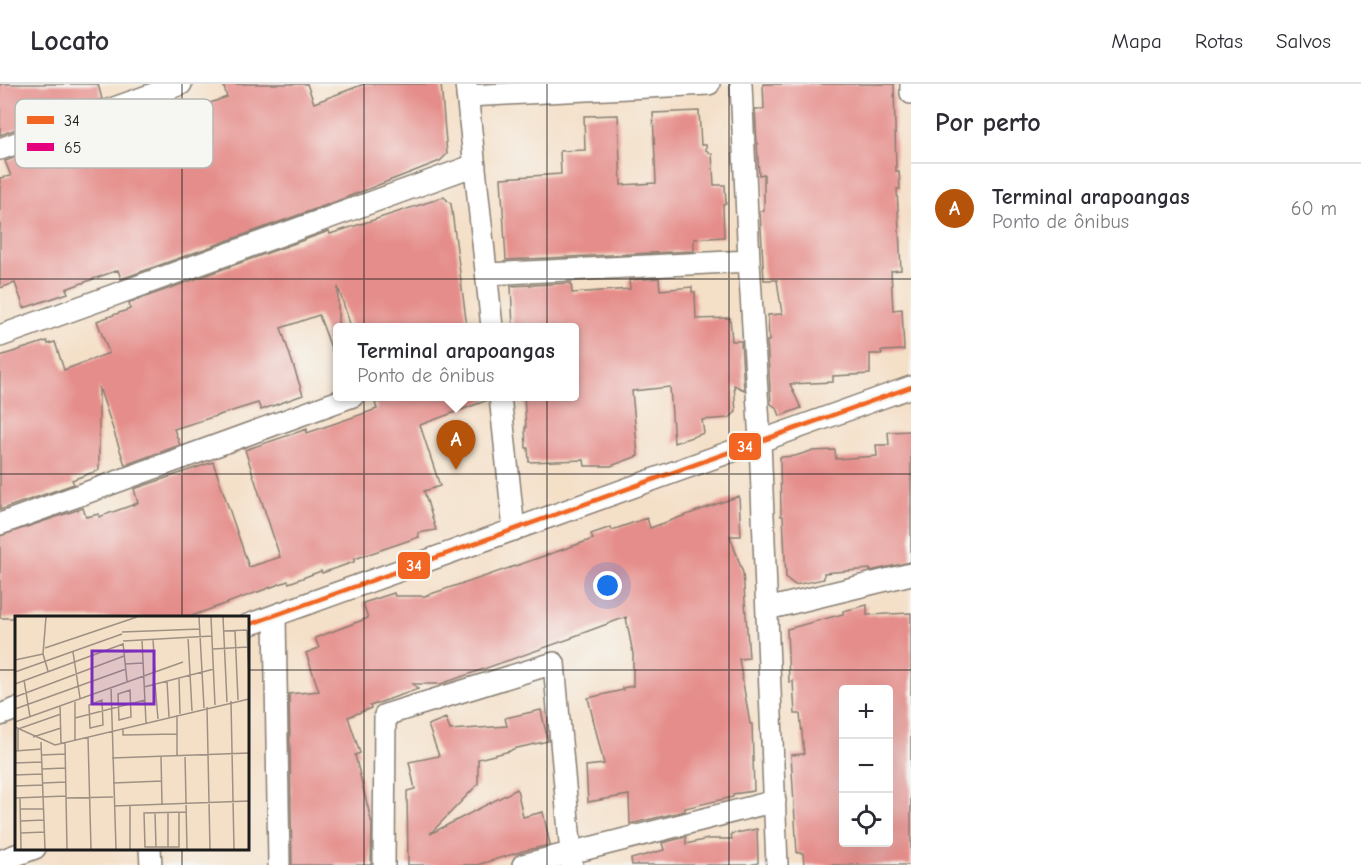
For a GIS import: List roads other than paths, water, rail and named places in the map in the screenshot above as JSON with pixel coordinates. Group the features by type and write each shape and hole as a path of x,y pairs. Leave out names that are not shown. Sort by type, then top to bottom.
{"street":[{"path":"139,99 181,84"},
{"path":"492,323 467,90 709,84"},
{"path":"741,84 760,441 777,865"},
{"path":"910,84 911,93"},
{"path":"0,149 15,144"},
{"path":"0,336 475,165"},
{"path":"487,274 749,261"},
{"path":"249,626 911,387"},
{"path":"0,524 338,401"},
{"path":"501,401 514,530"},
{"path":"767,609 911,574"},
{"path":"275,616 279,865"},
{"path":"384,865 385,716 554,663 572,859"},
{"path":"0,714 15,709"},
{"path":"523,865 572,859 775,801"},
{"path":"0,861 32,850"},
{"path":"150,850 151,865"}],"place":[{"name":"Terminal arapoangas","path":"456,470"}]}
